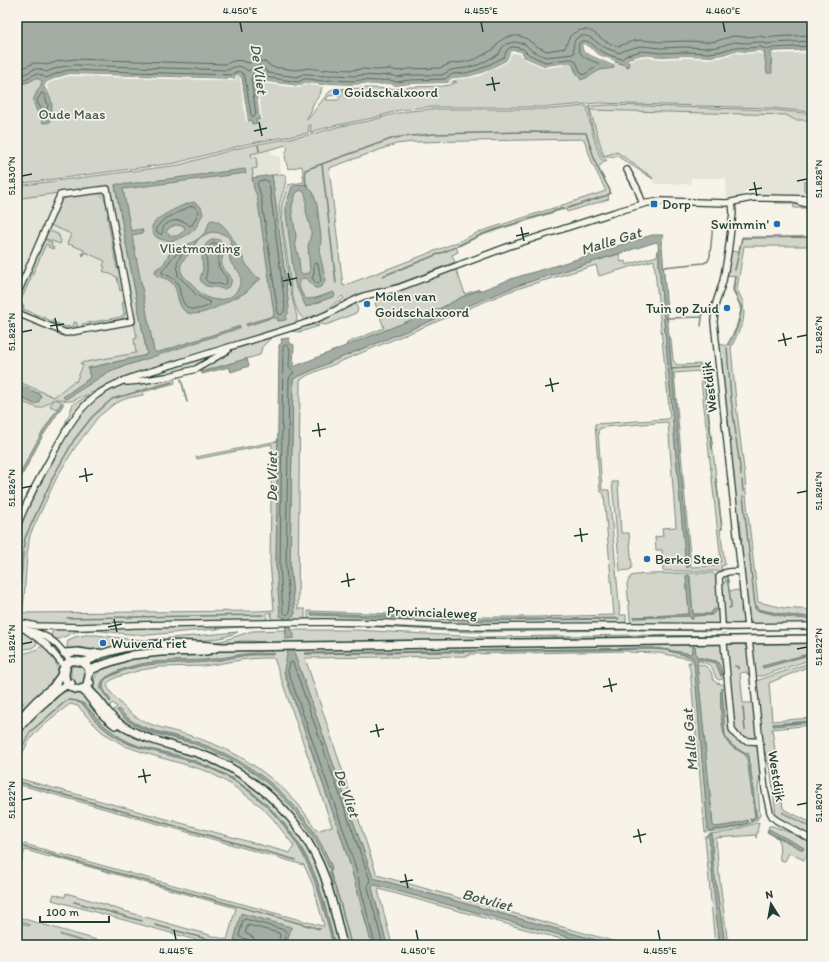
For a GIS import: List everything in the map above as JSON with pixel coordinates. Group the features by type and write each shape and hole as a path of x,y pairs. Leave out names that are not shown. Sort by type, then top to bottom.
{"main road":[{"path":"64,653 78,652 91,654 148,645 222,647 812,638"},
{"path":"167,744 151,742 132,735 121,730 103,715 85,692 91,671 102,665 125,657 140,654 207,651 222,647"},
{"path":"17,724 32,705 44,694 60,689 67,673 74,664 82,665 102,657 107,652"},
{"path":"84,663 89,670 88,682 93,695 114,719 141,735 216,760 248,778 278,804 293,821 311,849 323,874 343,945"},
{"path":"67,673 74,689 88,682"},
{"path":"17,731 30,715 55,690 56,681 67,673"}],"street":[{"path":"627,170 637,188 643,204"},
{"path":"17,295 60,195 107,189 132,321 66,333 17,313"},
{"path":"17,527 27,503 42,475 77,416 94,398 123,382 313,321 353,300 364,296 398,288 507,247 643,204 659,202 720,203 757,198 812,199"},
{"path":"793,198 800,202 812,205"},
{"name":"Westdijk","path":"732,202 733,213 729,249 715,306 714,322 747,627"},
{"path":"123,382 166,377 196,369 234,346"},
{"path":"722,624 719,578 721,574 725,572 741,571"},
{"name":"Provincialeweg","path":"17,622 34,625 86,627 280,623 368,623 481,627 812,626"},
{"path":"45,639 50,626"},
{"path":"17,628 35,631 45,639 55,643 69,659 67,673"},
{"path":"45,639 67,673"},
{"name":"Westdijk","path":"749,639 766,796 772,816 812,840"},
{"name":"Westdijk","path":"724,644 732,729 735,735 742,740 759,741"}],"shaded area":[{"path":"590,110 786,115 795,120 812,120 812,196 761,195 757,192 757,190 745,190 744,195 740,198 727,200 725,178 691,178 691,184 654,184 652,177 617,153 604,156"},
{"path":"270,150 272,155 280,156 281,174 252,178 247,154"},
{"path":"112,181 143,353 115,371 57,404 17,481 17,190"}],"green space":[{"name":"Oude Maas","path":"812,18 812,112 771,108 598,103 551,107 426,107 400,110 373,118 310,132 311,125 309,125 308,133 246,144 176,163 17,184 17,62 63,73 258,78 259,80 281,82 308,81 323,85 321,93 313,104 306,120 332,89 396,89 450,85 457,82 445,82 482,73 506,60 511,51 573,64 575,71 581,79 582,48 584,46 627,66 622,36","holes":["339,90 343,90 343,94 338,100 326,100 328,96 339,95"]},
{"path":"611,105 775,110 812,114 812,120 795,120 786,115 590,110 604,156 617,152 653,179 617,156 602,157 592,127 589,107"},
{"path":"587,106 592,132 600,157 602,160 607,160 598,167 611,193 608,196 609,199 567,212 566,209 563,210 562,208 484,233 456,246 458,252 452,255 455,262 389,286 388,288 360,295 328,311 344,298 342,296 316,318 311,320 303,319 295,305 292,291 281,209 288,185 304,182 302,166 288,169 285,156 288,148 286,145 260,152 258,144 309,135 341,126 409,111 432,109 553,109","holes":["584,139 593,165 606,191 479,232 453,244 343,286 329,168 396,144 414,142"]},
{"name":"Vlietmonding","path":"257,144 259,152 251,154 252,158 256,157 257,168 252,169 252,175 258,195 276,317 278,318 278,321 286,316 289,308 272,175 283,174 286,176 279,208 290,289 297,317 294,324 105,387 72,401 55,399 64,403 59,410 50,406 54,399 38,408 17,400 17,396 34,404 40,394 17,384 17,381 54,397 74,381 76,382 83,365 80,363 136,353 134,339 137,338 109,186 22,198 19,205 17,205 17,186 179,165","holes":["115,185 154,356 109,371 64,397 90,378 88,368 147,354"]},
{"path":"804,182 812,183 812,190 804,190"},
{"path":"98,193 105,200 108,208 109,215 107,215 117,269 119,269 123,287 120,291 117,277 103,271 105,261 85,252 83,256 84,250 67,244 71,235 69,233 50,225 56,209 67,197"},
{"path":"775,200 792,200 812,206 812,210 794,208 793,203 775,203"},
{"path":"51,231 59,235 58,236 61,240 60,244 44,238 47,232 49,233"},
{"path":"742,237 812,237 812,246 744,246 737,289 743,302 743,322 731,348 758,602 784,608 812,610 812,617 786,615 758,609 754,604 755,608 757,610 785,617 812,619 812,624 754,624 748,617 740,541 742,541 740,521 738,521 719,343 726,346 727,344 730,345 739,324 742,308 734,290 735,276 726,275 730,251 739,252"},
{"path":"44,239 52,243 51,246 54,248 48,247 49,245 46,244 21,299 19,296"},
{"path":"659,249 659,265 686,567 689,567 669,337 671,339 673,360 677,365 703,364 722,529 720,529 725,565 721,566 722,571 663,571 662,550 656,550 655,537 663,536 662,528 676,527 668,422 604,427 598,430 602,490 609,490 620,615 626,615 625,623 477,625 348,620 309,621 308,611 482,617 614,615 604,494 600,491 595,424 667,419 670,417 654,260 599,276 596,265 508,292 308,375 300,380 298,609 305,609 305,619 304,621 291,620 290,618 295,614 290,567 293,379 335,360 503,291 540,278 619,254 621,262 625,261 626,265 657,256","holes":["700,371 721,561 717,566 691,567 674,373"]},
{"path":"456,269 465,294 479,289 480,290 441,308 346,346 347,343 384,328 375,303 377,302 376,300 388,292 421,282 426,282 427,280"},
{"path":"122,302 125,302 127,309 122,319 83,327 82,324 121,317 124,313"},
{"path":"355,302 358,310 356,313 326,325 313,323"},
{"path":"20,304 24,306 23,309 66,327 74,326 74,322 77,323 76,329 67,331 21,312 18,309"},
{"path":"310,324 319,326 300,332 289,331"},
{"path":"271,336 272,337 262,347 260,355 200,372 202,367 233,348"},
{"path":"226,350 197,366 180,372 131,381"},
{"path":"172,377 174,378 175,383 143,392 143,395 127,398 114,404 98,417 74,449 57,477 30,535 27,555 23,613 274,610 270,561 272,444 197,459 196,457 278,441 276,565 285,620 273,621 271,618 271,612 267,613 267,618 264,621 80,625 35,623 17,620 17,533 26,510 69,430 78,417 91,403 109,390 124,384"},
{"path":"101,390 58,439 73,404"},
{"path":"612,482 618,482 621,533 629,533 632,565 631,569 629,570 620,571"},
{"path":"713,573 716,577 719,625 633,624 630,619 627,584 631,576 648,574","holes":["686,576 690,576 693,614 710,614 717,610 712,615 693,616 691,619 691,616 634,618 689,614"]},
{"path":"727,574 729,591 740,590 743,605 741,611 744,614 744,621 740,625 726,625 721,583 726,582 724,575"},
{"path":"283,625 149,635 93,630 76,632 75,629"},
{"path":"313,625 382,625 485,630 620,628 720,629 720,631 639,630 469,632"},
{"path":"56,628 74,629 75,632 59,639 54,639 51,636 52,632"},
{"path":"726,629 812,629 726,631"},
{"path":"17,630 37,640 37,644 32,648 17,650"},
{"path":"286,630 286,633 292,633 291,630 357,630 485,637 640,635 721,636 277,643 238,641 208,644 252,631"},
{"path":"238,632 215,639 191,641 154,641 126,644 97,652 69,649 67,646 70,639 86,635 148,640"},
{"path":"812,641 812,653 762,667 763,668 812,654 812,659 762,676 757,676 755,674 752,646 754,643"},
{"path":"722,643 725,677 719,680 716,678 711,666 698,661 698,659 716,663 722,676 718,662 697,657 695,647 692,647 691,654 653,648 305,654 651,649 665,650 692,657 694,661 708,830 711,831 730,828 748,823 713,826 697,664 707,667 711,672 714,681 725,686 732,734 738,741 753,743 758,749 761,768 758,788 760,815 757,820 748,824 727,830 705,832 690,669 688,662 691,663 691,659 659,653 629,651 469,654 469,656 305,658 377,875 627,945 614,945 373,878 294,652 289,652 284,672 344,845 372,945 346,945 313,846 251,778 133,730 111,712 117,707 113,703 107,708 94,689 96,675 102,670 111,665 137,657 228,650","holes":["250,654 275,654 248,655 205,662 150,664 125,670 105,679 103,688 111,701 110,702 101,689 103,680 107,676 138,665 161,662 195,661","274,658 332,826 317,831 301,807 292,797 257,768 237,755 216,745 145,722 126,709 111,692 107,684 117,677 141,670 158,667 204,666 247,659","721,688 725,736 730,744 749,756 756,816 754,818 755,816 747,757 729,744 726,740 724,733 722,725","117,710 137,724 211,748 234,759 255,772 275,787 293,804 321,845 332,869 330,869 312,834 299,815 261,778 247,768 216,751 200,745 155,734 133,724 124,718"]},
{"path":"726,643 743,643 747,648 751,675 747,674 747,672 740,673 743,703 754,703 757,732 755,737 751,739 740,736 735,731"},
{"path":"44,647 56,663 59,673 28,703 17,718 17,702 21,705 24,703 17,697 17,655"},
{"path":"812,662 812,665 769,683 772,721 812,718 812,721 773,724 774,726 812,722 812,725 772,729 783,808 812,823 812,827 783,812 782,813 812,828 812,838 778,818 776,815 771,774 762,746 755,684 759,680"},
{"path":"71,667 85,667 87,677 84,682 78,684 74,683 71,679"},
{"path":"69,690 77,691 82,694 107,720 125,733 143,741 201,757 221,766 240,777 274,804 289,820 312,857 327,894 340,945 335,945 321,892 307,857 285,824 272,810 257,796 225,774 197,762 143,747 125,740 102,724 85,704 80,702 77,702 85,707 100,725 121,740 133,746 209,768 242,786 257,798 283,825 304,856 324,908 333,945 286,945 291,928 234,940 253,945 195,945 196,940 52,900 54,894 65,897 66,893 227,940 236,908 25,850 20,866 17,867 17,842 324,926 313,885 304,865 17,784 17,778 290,853 294,846 262,807 232,785 209,772 125,746 102,732 78,706 70,704 36,732 25,748 17,769 17,734 20,729 49,701"},
{"path":"759,822 756,838 756,835 716,838 728,945 725,945 713,864 712,835 711,834 709,836 720,945 715,945 705,837 709,834 728,832"},
{"path":"769,826 773,826 800,835 812,842 812,849 804,860 789,853 785,861 780,860 779,839 767,832","holes":["769,830 804,848 803,850 768,832"]},
{"path":"373,885 597,945 583,945 379,889 378,890 392,945 387,945 372,888"},
{"path":"17,917 114,945 96,945 60,934 92,945 17,945 17,922 30,925 17,920"}],"water":[{"name":"De Vliet","path":"17,17 812,17 812,50 771,52 772,73 767,73 764,52 735,51 719,56 707,57 661,57 642,55 628,59 629,67 599,55 585,44 582,45 584,52 613,65 614,68 600,70 581,80 572,63 544,66 523,57 522,53 518,51 513,51 506,61 482,73 467,77 453,78 448,83 396,86 390,84 322,85 309,83 299,86 261,81 259,76 255,79 260,119 256,120 257,123 252,124 251,120 248,121 242,77 239,76 235,79 70,74 54,78 46,83 46,89 52,102 52,107 50,122 43,123 35,107 34,101 42,82 41,80 36,78 29,82 17,85"},
{"path":"245,169 246,173 123,189 131,231 142,229 143,233 132,235 154,351 159,352 240,326 240,328 110,371 66,399 63,397 90,378 88,368 147,354 115,185"},
{"path":"272,175 289,308 286,320 278,321 278,318 271,318 247,326 246,324 273,316 274,314 257,196 252,178"},
{"path":"307,184 313,192 317,205 321,237 320,256 325,280 322,286 315,288 305,278 302,279 299,284 302,293 306,299 316,298 333,292 335,296 306,307 295,284 286,213 286,205 292,187 295,185","holes":["301,190 304,192 311,235 308,246 310,272 302,274 300,272 299,259 295,243 296,235 292,206 296,193"]},
{"path":"194,202 201,207 203,214 194,230 180,239 175,240 163,240 156,237 152,230 152,226 157,220 172,210","holes":["176,225 184,226 185,229 177,236 172,236 166,232 171,227"]},
{"path":"211,220 219,222 226,229 249,269 254,275 260,278 260,280 244,293 216,308 203,313 191,314 186,312 180,305 174,285 168,280 157,276 155,272 156,269 163,265 171,251 190,244 203,235 207,230","holes":["213,232 222,234 230,240 231,244 229,258 240,274 241,281 235,293 226,299 220,300 208,298 196,289 181,272 181,266 200,238"]},
{"path":"652,235 663,235 662,246 671,365 689,567 686,567 658,243 656,242 519,285 335,360 293,379 290,567 295,614 290,618 294,638 285,639 285,618 280,616 276,565 279,345 282,343 281,339 289,338 289,343 294,345 293,367 441,308 480,290"},
{"path":"213,239 217,239 225,246 222,265 230,276 231,282 230,286 225,289 206,286 200,279 203,269 202,252 207,243"},
{"path":"247,359 249,366 231,372 229,367 202,374 202,372"},
{"path":"17,384 40,394 41,397 38,403 34,404 17,396"},
{"path":"61,403 63,405 42,437 17,485 17,480 32,450"},
{"path":"689,575 693,614 710,614 714,609 716,609 717,610 712,615 693,616 693,619 691,619 690,616 634,618 689,614 686,576"},
{"path":"754,604 759,610 786,615 812,617 812,619 785,617 759,611 755,609"},
{"path":"311,613 462,619 619,619 489,621 311,615"},
{"path":"692,647 695,647 697,657 718,662 722,676 716,663 698,659 697,664 713,825 715,827 723,826 747,820 748,823 711,831 708,830 694,661 692,657 665,650 651,649 305,654 653,648 691,654"},
{"path":"288,650 293,650 294,652 373,878 614,945 597,945 375,885 372,886 372,888 387,945 372,945 344,845 285,673 284,669"},
{"path":"812,653 763,668 762,666"},
{"path":"244,654 275,654 248,655 206,662 148,665 126,670 108,677 103,683 103,688 111,701 110,702 101,689 101,683 110,675 136,665 158,662 209,660"},
{"path":"721,688 725,736 722,718"},
{"path":"77,701 87,707 104,726 125,740 139,746 181,756 226,775 244,786 275,813 300,846 310,865 318,884 335,945 333,945 318,890 303,855 283,824 270,810 256,797 226,776 194,762 150,751 118,738 99,725 83,705"},
{"path":"118,709 131,720 145,728 207,746 228,755 266,779 298,810 323,848 332,868 330,870 319,847 292,807 257,775 236,762 215,752 191,743 152,732 134,724 117,711"},
{"path":"812,722 773,726 773,724"},
{"path":"725,736 729,742 746,754 748,753 749,756 757,817 751,822 750,819 754,818 755,816 747,757 729,744"},
{"path":"769,829 804,848 803,850 768,832"},
{"path":"710,834 712,834 713,864 725,945 720,945 712,877"},
{"path":"241,913 291,927 286,945 253,945 234,940"}],"pier":[{"path":"585,44 599,55 615,61 613,65 584,52 582,45"},
{"path":"812,50 812,52 804,53 774,54 773,52"},
{"path":"512,51 521,52 523,57 544,66 569,63 573,64 544,68 522,58 520,54 514,53 511,54 507,62 480,76 454,80 447,85 396,88 390,86 322,87 306,85 299,88 261,83 258,77 257,80 262,119 260,119 255,80 257,75 261,81 299,86 305,83 322,85 390,84 396,86 448,83 453,78 467,77 482,73 506,61"},
{"path":"735,51 761,51 764,55 758,53 735,53 720,58 707,59 661,59 642,57 630,60 628,62 628,59 642,55 661,57 711,57"},
{"path":"70,74 235,79 238,75 241,77 248,121 246,122 240,79 238,77 235,81 70,76 49,83 47,85 48,93 45,87 47,82"}],"waterway":[{"path":"306,186 305,170 394,138 433,134 531,132 586,133 597,167 610,190 610,193 608,195 568,208"},
{"path":"322,164 336,283"},
{"path":"383,276 456,247 479,236 563,209"},
{"path":"663,267 704,263 708,261 710,256 713,223"},
{"path":"735,270 742,238 812,237"},
{"path":"728,344 736,329 741,311 740,305 733,290 735,276"},
{"path":"701,326 703,310"},
{"path":"666,318 702,317"},
{"path":"727,348 731,399 736,435"},
{"path":"671,369 703,368 712,449"},
{"path":"181,379 187,402"},
{"path":"19,613 25,538 54,475 74,440 92,417 112,399 172,382"},
{"path":"736,438 741,475"},
{"path":"716,479 722,529"},
{"path":"742,480 743,492"},
{"path":"743,496 755,606"},
{"path":"727,576 731,604 731,607 729,608"},
{"path":"67,618 263,615"},
{"path":"735,666 738,667 738,669"},
{"path":"17,756 30,732 66,701 77,701"},
{"path":"743,707 745,730"},
{"path":"19,782 296,860"},
{"path":"24,847 320,929"},
{"path":"331,869 330,872 340,902 351,945"},
{"path":"74,902 142,921"},
{"path":"155,925 229,945"}],"tunnel":[{"path":"722,624 724,644"}],"place":[{"name":"Goidschalxoord","path":"336,92"},
{"name":"Dorp","path":"654,204"},
{"name":"Swimmin'","path":"777,224"},
{"name":"Molen van Goidschalxoord","path":"367,304"},
{"name":"Tuin op Zuid","path":"727,308"},
{"name":"Berke Stee","path":"647,559"},
{"name":"Wuivend riet","path":"103,643"}],"water label":[{"name":"Malle Gat","path":"611,241"},
{"name":"Malle Gat","path":"690,740"},
{"name":"Botvliet","path":"487,900"}]}
